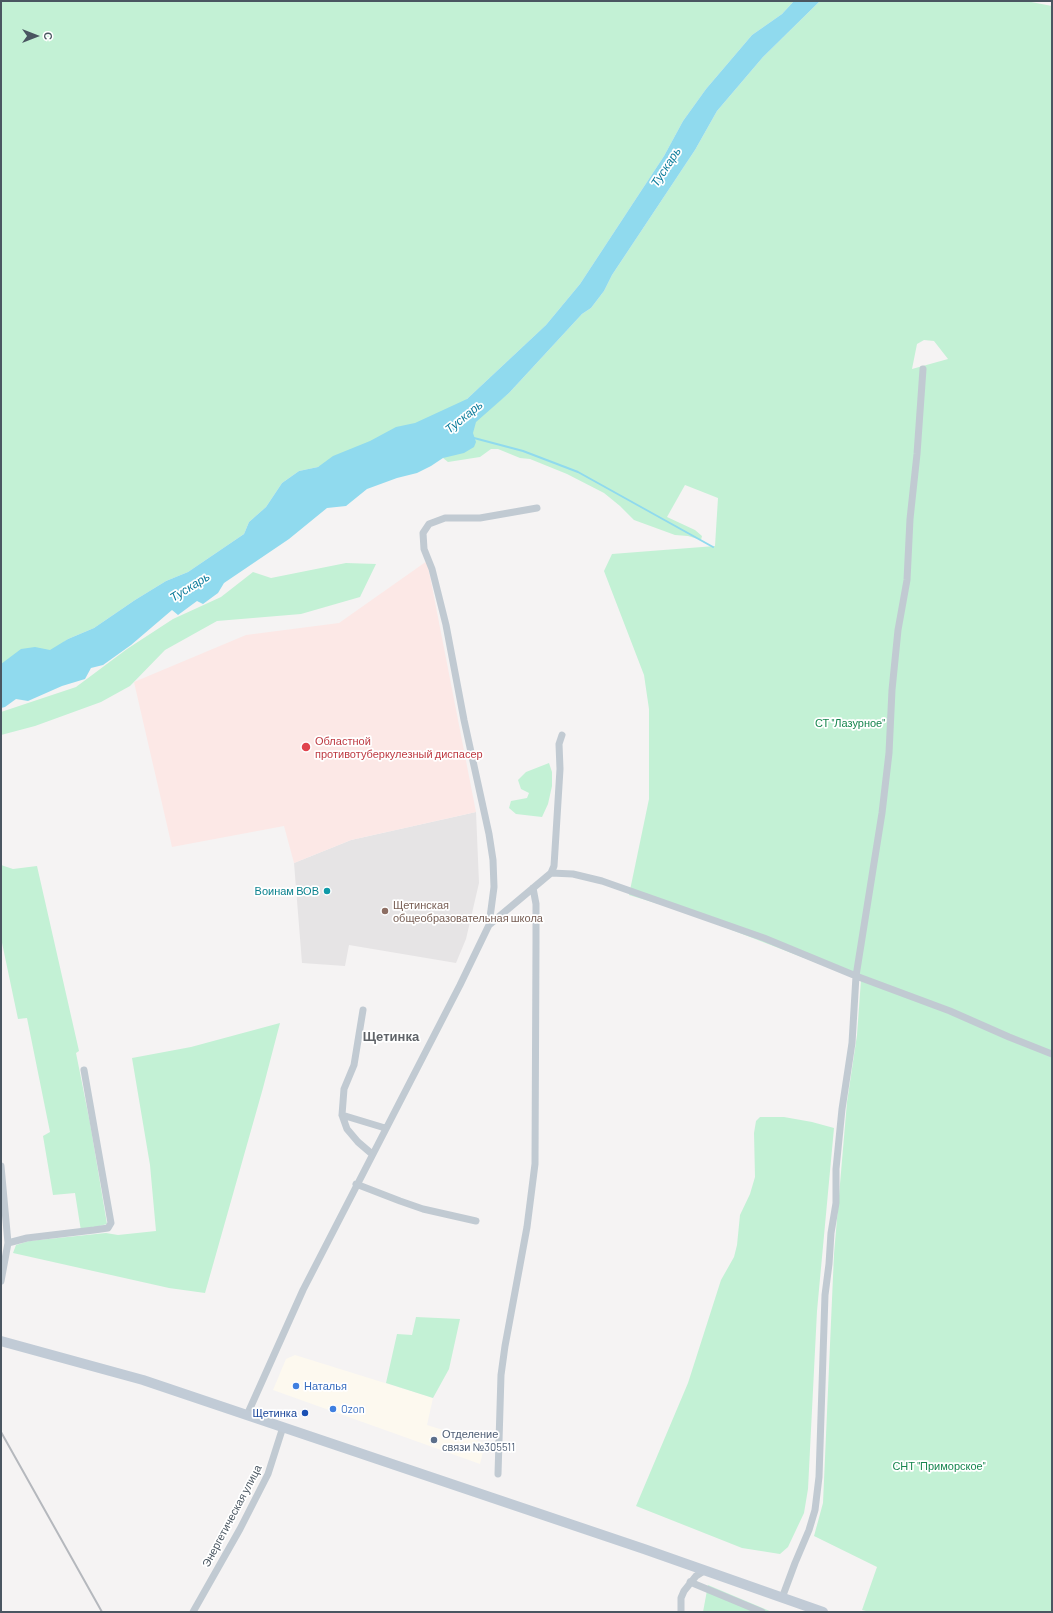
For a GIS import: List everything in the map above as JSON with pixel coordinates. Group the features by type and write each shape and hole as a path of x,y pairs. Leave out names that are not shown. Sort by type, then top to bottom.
{"main road":[{"path":"1,1341 144,1380 644,1549 824,1612"}],"street":[{"path":"782,1598 809,1530 816,1504 820,1448 825,1295 831,1233 836,1203 836,1169 842,1109 852,1044 856,976 882,813 888,760 897,635 907,580 910,519 917,454 923,369"},
{"path":"247,1414 303,1290 489,925 494,887 493,860 489,834 464,720 446,625 432,569 424,549 423,533 429,524 445,518 480,518 537,508"},
{"path":"489,925 551,873 554,866 560,769 560,744 562,735"},
{"path":"551,873 573,874 602,881 764,938 856,976 950,1011 1052,1054"},
{"path":"498,1474 501,1375 527,1227 535,1164 536,904 533,888"},
{"path":"363,1010 354,1065 344,1089 342,1115 347,1129 358,1142 372,1154"},
{"path":"8,1243 27,1238 108,1228 111,1223 84,1070"},
{"path":"342,1115 385,1128"},
{"path":"1,1166 8,1243 1,1281"},
{"path":"356,1184 418,1207 452,1217 476,1221"},
{"name":"Энергетическая улица","path":"193,1612 240,1529 268,1474 284,1427"},
{"path":"680,1612 681,1598 690,1582 704,1571"},
{"path":"690,1582 762,1612"}],"shaded area":[{"name":"Областной противотуберкулезный диспасер","path":"427,561 476,812 351,840 294,863 284,826 172,847 134,682 246,635 339,623"},
{"name":"Щетинская общеобразовательная школа","path":"476,812 479,883 466,939 456,963 349,945 345,966 302,963 294,863 351,840"},
{"path":"295,1355 433,1398 427,1425 485,1443 480,1464 273,1390 286,1359"}],"green space":[{"path":"1,1 794,1 782,14 752,35 706,89 683,121 664,156 580,284 546,325 467,399 456,416 318,467 299,471 282,483 266,507 249,522 244,534 188,572 166,581 94,628 68,639 1,689"},
{"path":"820,1 1026,1 1052,6 1052,1612 870,1612 862,1610 877,1567 814,1536 823,1503 834,1254 847,1102 857,1035 861,980 688,913 629,895 649,799 649,709 644,675 604,571 612,554 715,546 718,498 685,485 667,517 695,530 702,536 701,540 688,536 675,535 634,520 604,493 567,474 530,459 520,458 498,449 491,449 480,457 448,462 443,458 461,431 509,393 582,314 591,308 604,291 612,275 695,150 717,111 763,57","holes":["924,340 934,341 948,359 912,369 917,344"]},
{"path":"346,563 376,564 360,597 301,614 217,621 165,650 130,686 101,702 35,726 1,735 1,712 76,687 127,649 173,619 221,597 253,572 271,578"},
{"path":"549,763 552,772 552,786 548,804 542,817 516,814 509,808 511,801 527,798 529,793 521,789 518,780 526,772"},
{"path":"1,865 13,869 37,866 79,1051 76,1053 90,1123 107,1224 81,1231 75,1193 53,1195 43,1136 50,1132 27,1018 18,1019 1,938"},
{"path":"280,1023 205,1293 169,1288 13,1253 16,1245 29,1241 106,1233 118,1235 156,1231 150,1165 132,1058 191,1047"},
{"path":"760,1117 784,1117 834,1128 817,1311 808,1489 804,1513 788,1547 780,1554 742,1548 636,1506 688,1383 721,1280 734,1257 737,1245 740,1215 750,1194 755,1177 754,1133 756,1121"},
{"path":"416,1317 460,1319 449,1369 433,1398 386,1383 397,1334 412,1335"},
{"path":"708,1585 772,1612 703,1612"}],"water":[{"name":"Тускарь","path":"794,1 820,1 763,57 717,111 695,150 612,275 604,291 591,308 582,314 509,393 476,422 473,433 476,442 474,447 464,453 443,458 417,473 397,478 367,489 346,506 327,508 289,539 224,583 218,593 203,604 197,601 178,615 172,610 131,645 103,665 91,668 85,679 62,686 28,701 16,699 5,707 1,708 1,664 21,649 35,647 50,650 68,639 94,628 166,581 188,572 244,534 249,522 266,507 282,483 299,471 318,467 333,456 370,441 396,427 415,423 467,399 546,325 580,284 664,156 683,121 706,89 752,35 782,14"}],"waterway":[{"path":"474,438 523,451 578,472 713,547"}],"railway":[{"path":"1,1432 102,1612"}],"place":[{"name":"Областной противотуберкулезный диспасер","path":"306,747"},
{"name":"Воинам ВОВ","path":"327,891"},
{"name":"Щетинская общеобразовательная школа","path":"385,911"},
{"name":"Наталья","path":"296,1386"},
{"name":"Ozon","path":"333,1409"},
{"name":"Щетинка","path":"305,1413"},
{"name":"Отделение связи №305511","path":"434,1440"}],"district":[{"name":"Щетинка","path":"391,1037"}],"park label":[{"name":"СТ \"Лазурное\"","path":"850,723"},
{"name":"СНТ \"Приморское\"","path":"939,1466"}]}
